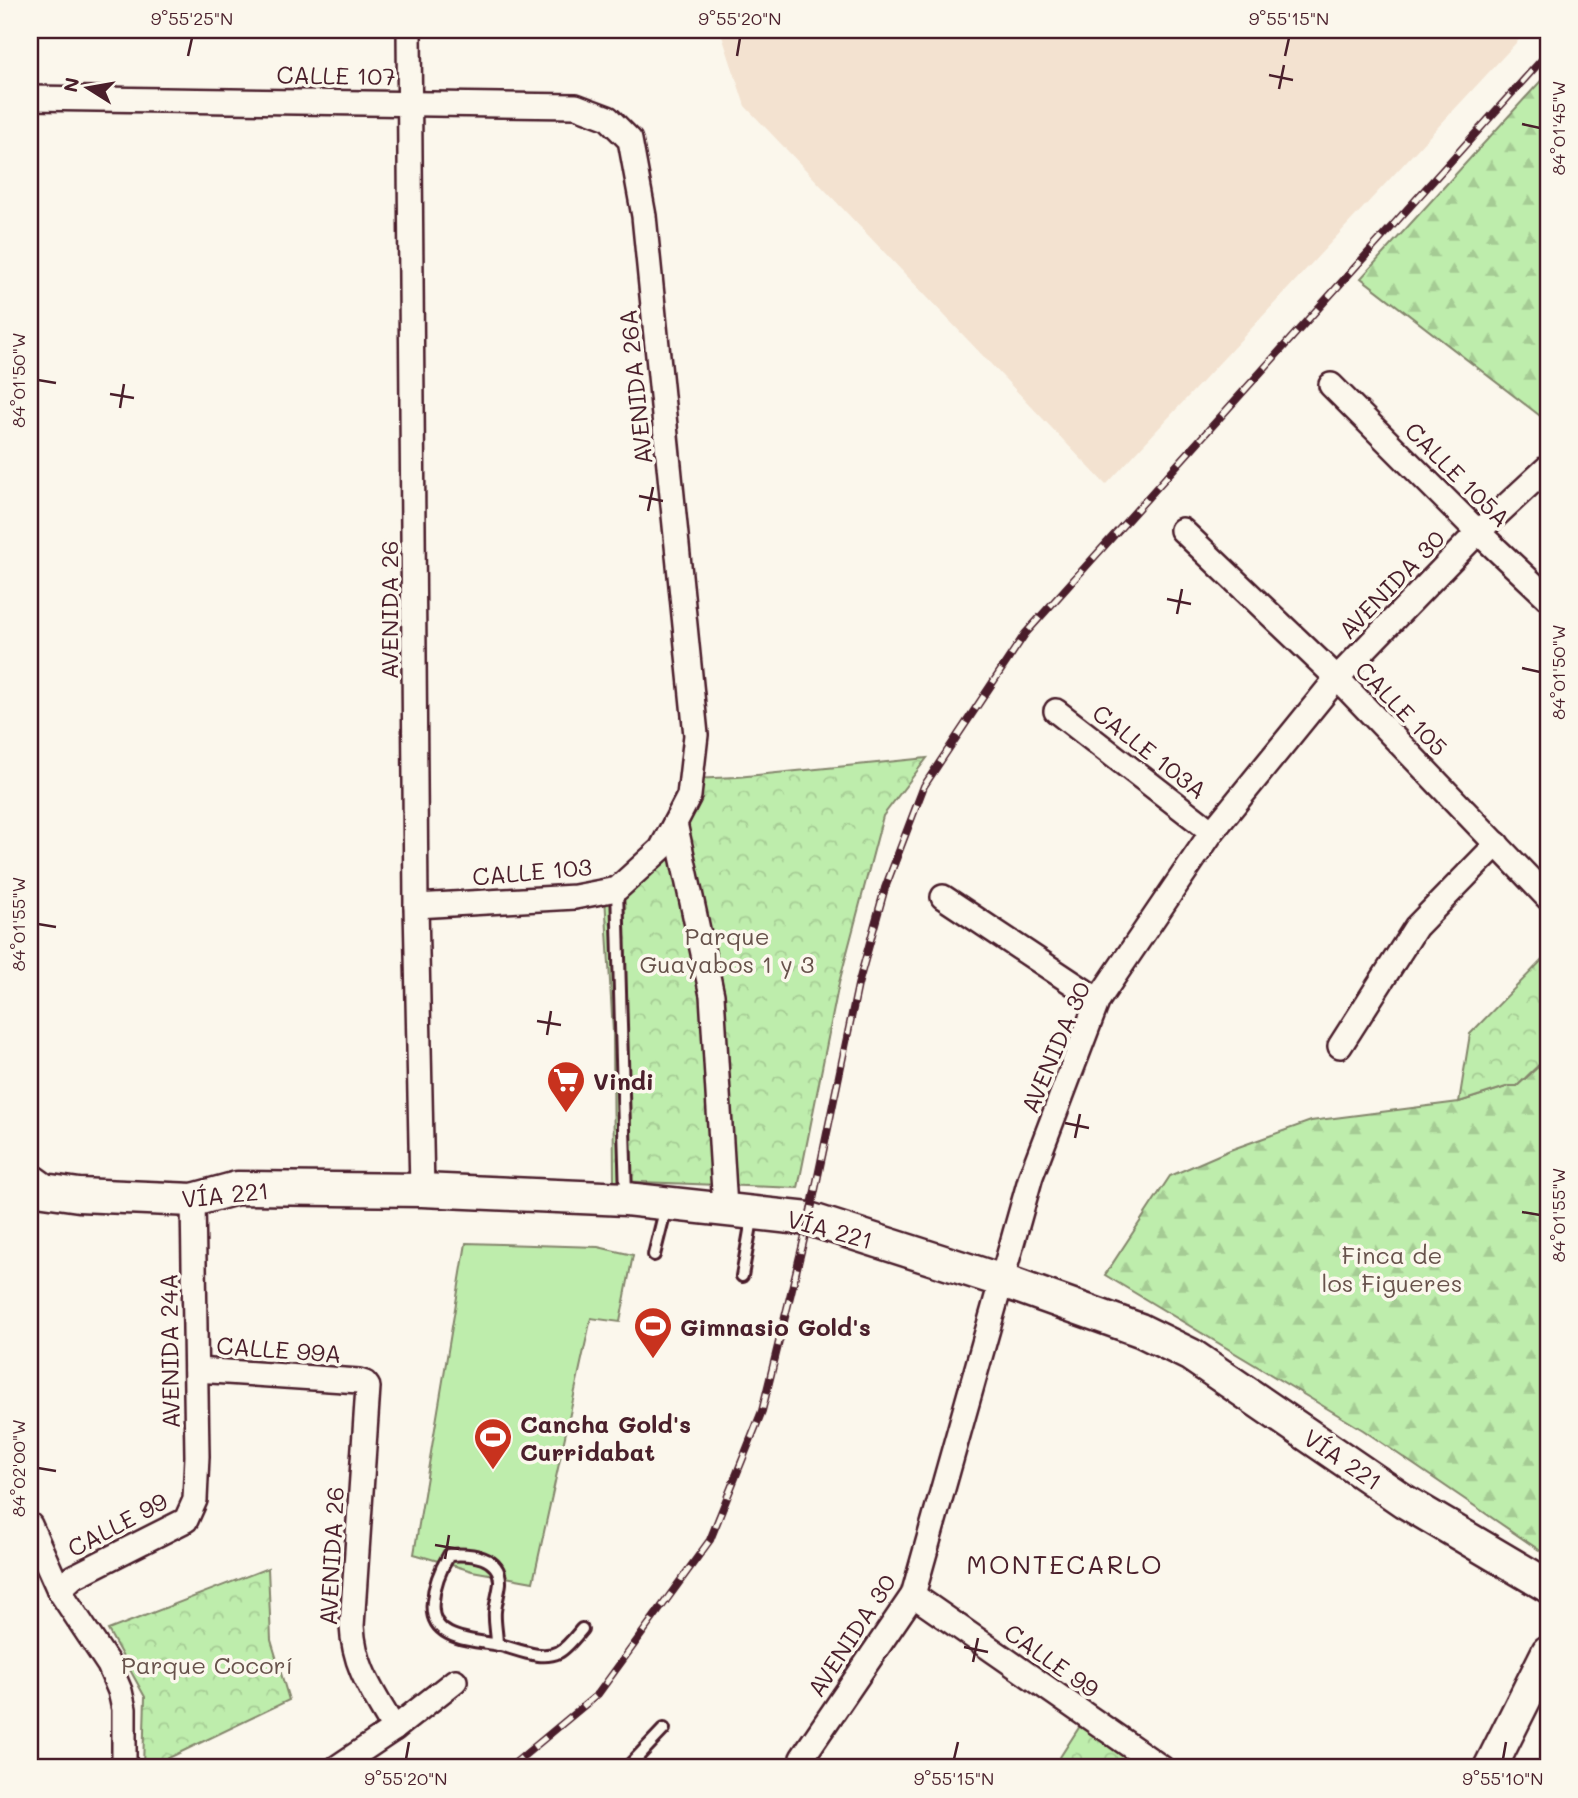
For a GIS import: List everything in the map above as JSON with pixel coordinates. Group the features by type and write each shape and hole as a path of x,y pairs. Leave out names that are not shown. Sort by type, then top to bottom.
{"main road":[{"name":"VÍA 221","path":"30,1180 44,1190 79,1195 193,1200 237,1188 422,1190 667,1202 808,1219 1003,1281 1140,1330 1191,1356 1404,1501 1548,1586"},
{"path":"1490,1768 1548,1652"}],"street":[{"name":"AVENIDA 26","path":"409,30 416,906 422,1190"},
{"name":"CALLE 107","path":"30,98 576,106 608,118 630,140"},
{"name":"AVENIDA 26A","path":"630,140 644,216 696,735 688,796"},
{"name":"CALLE 105A","path":"1331,384 1478,532 1548,598"},
{"name":"AVENIDA 30","path":"802,1758 913,1595 1031,1176 1098,1000 1212,832 1337,678 1478,532 1548,467"},
{"name":"CALLE 105","path":"1182,530 1337,678 1548,898"},
{"name":"CALLE 103A","path":"1056,711 1212,832"},
{"name":"CALLE 103","path":"416,906 575,897 617,889 661,849 688,796"},
{"path":"675,823 712,995 739,1210"},
{"path":"1340,1046 1416,927 1497,844"},
{"path":"943,897 1098,1000"},
{"name":"AVENIDA 24A","path":"193,1200 197,1456 195,1500"},
{"name":"CALLE 99A","path":"196,1370 359,1381"},
{"name":"AVENIDA 26","path":"359,1381 368,1387 352,1626 353,1646 358,1664 394,1729"},
{"name":"CALLE 99","path":"59,1590 73,1577 186,1520 195,1500"},
{"path":"30,1525 59,1590 108,1665 120,1691 124,1709 124,1768"},
{"name":"CALLE 99","path":"913,1595 1162,1768"},
{"path":"336,1768 394,1729 455,1681"}],"lane":[{"path":"617,889 626,1199"},
{"path":"654,1255 667,1202"},
{"path":"739,1210 742,1276"},
{"path":"497,1645 495,1612 500,1582 498,1568 492,1562 478,1557 449,1555 434,1588 431,1615 436,1625 449,1633 486,1644 537,1655 559,1652 582,1629"},
{"path":"627,1768 664,1729"}],"shaded area":[{"path":"720,30 1528,30 1106,485 745,106"}],"green space":[{"path":"1548,73 1548,422 1361,278"},
{"name":"Parque Guayabos 1 y 3","path":"927,758 883,816 839,983 798,1188 614,1181 613,1033 605,896 653,856 691,779"},
{"path":"1548,954 1548,1056 1517,1086 1509,1086 1459,1102 1470,1034"},
{"name":"Finca de los Figueres","path":"1548,1058 1548,1556 1363,1430 1105,1275 1170,1176 1230,1150 1311,1121 1459,1102 1509,1086 1517,1086"},
{"name":"Cancha Gold's Curridabat","path":"466,1243 598,1247 633,1255 620,1322 591,1318 533,1582 472,1571 414,1554"},
{"name":"Parque Cocorí","path":"268,1568 271,1640 289,1700 148,1768 143,1768 145,1697 108,1630"},
{"path":"1080,1726 1141,1768 1053,1768"}],"railway":[{"path":"509,1768 598,1694 710,1540 762,1411 809,1219 858,985 885,888 924,786 1025,634 1548,53"}],"place":[{"name":"Vindi","path":"566,1114"},
{"name":"Gimnasio Gold's","path":"653,1360"},
{"name":"Cancha Gold's Curridabat","path":"493,1471"}],"district":[{"name":"MONTECARLO","path":"1065,1564"}]}
